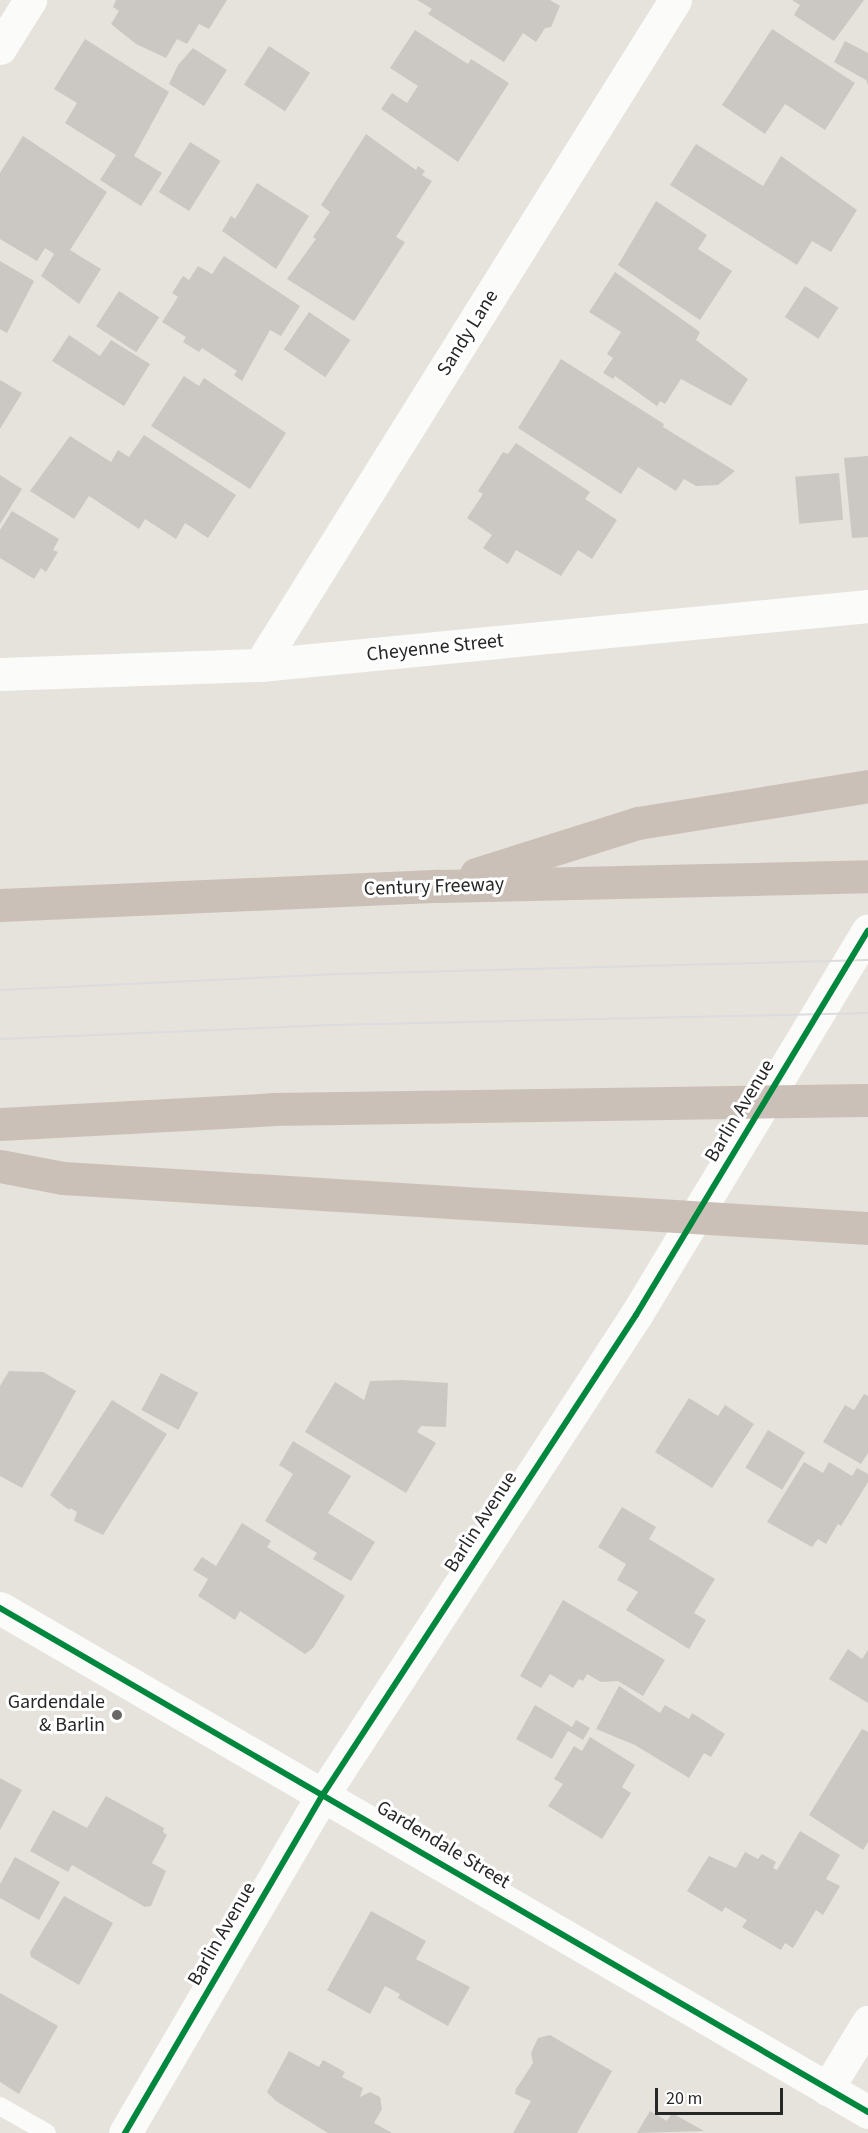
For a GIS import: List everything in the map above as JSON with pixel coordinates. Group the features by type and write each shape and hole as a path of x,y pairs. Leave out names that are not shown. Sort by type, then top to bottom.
{"highway":[{"path":"440,886 638,823 758,801 868,786"},
{"name":"Century Freeway","path":"0,905 440,886 868,876"},
{"path":"0,1124 273,1109 868,1100"},
{"path":"0,1167 86,1180 868,1228"}],"street":[{"path":"0,48 30,0"},
{"name":"Sandy Lane","path":"260,665 675,0"},
{"name":"Cheyenne Street","path":"0,674 260,665 868,606"},
{"name":"Barlin Avenue","path":"124,2133 324,1794 636,1314 868,930"},
{"name":"Gardendale Street","path":"0,1608 324,1794 868,2112"},
{"path":"827,2089 868,2022"}],"lane":[{"path":"0,2106 47,2133"}],"building":[{"path":"116,0 227,0 209,29 199,24 187,44 177,39 166,58 136,44 111,24 119,11 113,7"},
{"path":"417,0 550,0 560,6 551,27 545,28 536,42 523,33 504,62 428,14 432,9"},
{"path":"792,0 864,0 834,41 794,15 800,5"},
{"path":"772,29 855,83 825,130 785,104 765,134 722,105"},
{"path":"415,30 468,64 471,59 509,83 458,162 381,109 392,93 407,103 418,86 390,68"},
{"path":"85,39 169,92 134,156 162,173 141,206 100,180 116,155 65,123 77,103 54,89"},
{"path":"845,41 868,53 868,85 866,80 834,62"},
{"path":"269,46 310,73 285,111 244,85"},
{"path":"193,48 227,70 204,106 169,84 178,65"},
{"path":"366,134 416,170 418,166 425,171 422,175 432,181 396,237 405,242 354,321 287,279 316,239 313,237 330,212 321,205"},
{"path":"23,136 107,192 70,250 101,269 79,304 41,276 54,254 45,248 37,261 0,239 0,173"},
{"path":"190,142 221,161 189,211 159,192"},
{"path":"696,144 763,186 781,156 857,210 831,252 812,241 797,265 670,185"},
{"path":"257,183 309,216 276,269 222,231 231,216 235,219"},
{"path":"656,201 707,235 698,249 732,271 700,320 618,265"},
{"path":"224,256 300,306 281,336 270,330 242,381 234,375 237,371 202,348 199,352 183,342 186,337 162,322 178,297 172,293 183,276 189,280 198,266 212,274"},
{"path":"0,261 34,281 7,333 0,329"},
{"path":"615,272 700,332 696,340 748,379 731,406 681,379 665,404 660,401 657,406 615,376 613,379 603,373 613,358 607,354 621,332 589,312"},
{"path":"805,286 839,308 818,339 785,317"},
{"path":"119,291 159,317 136,352 96,326"},
{"path":"309,312 350,340 325,377 284,349"},
{"path":"69,335 100,356 111,340 150,364 124,406 52,361"},
{"path":"561,359 664,424 663,427 735,471 718,485 696,486 684,479 676,491 638,467 621,494 518,428"},
{"path":"184,376 199,386 204,378 286,433 250,489 151,426"},
{"path":"0,380 22,393 0,429"},
{"path":"144,435 236,495 208,538 185,523 176,539 145,519 139,529 89,496 74,519 30,491 70,436 111,462 118,450 129,457"},
{"path":"516,443 590,492 585,499 617,520 592,559 578,550 561,576 516,550 508,564 483,548 492,535 467,518 483,494 478,491 503,452 508,454"},
{"path":"868,456 868,537 852,538 844,458"},
{"path":"839,473 843,520 799,524 795,477"},
{"path":"0,475 22,489 0,524"},
{"path":"12,511 59,539 53,550 58,552 46,572 41,568 34,579 0,558 0,530"},
{"path":"9,1371 43,1372 76,1391 22,1488 0,1476 0,1386"},
{"path":"161,1373 198,1393 178,1430 141,1410"},
{"path":"402,1380 448,1383 446,1427 421,1426 417,1432 436,1443 406,1493 305,1432 335,1382 364,1400 370,1381"},
{"path":"864,1394 868,1396 868,1453 861,1464 823,1442 845,1405 854,1410"},
{"path":"689,1398 718,1416 725,1405 754,1424 712,1488 655,1452"},
{"path":"112,1400 167,1434 103,1535 74,1521 77,1512 70,1508 69,1510 50,1495"},
{"path":"768,1430 805,1452 782,1490 745,1468"},
{"path":"293,1441 351,1476 328,1513 375,1542 351,1581 313,1559 317,1553 265,1521 293,1474 279,1465"},
{"path":"804,1462 823,1473 829,1462 852,1476 857,1468 868,1474 868,1482 841,1526 838,1524 826,1544 818,1539 812,1547 767,1522"},
{"path":"622,1507 656,1527 649,1539 715,1579 694,1613 706,1620 689,1649 626,1610 638,1592 617,1580 626,1564 598,1547"},
{"path":"242,1523 271,1541 267,1547 345,1596 313,1648 305,1654 240,1611 235,1620 198,1596 208,1579 193,1570 202,1557 216,1566"},
{"path":"563,1600 665,1660 643,1696 618,1681 601,1682 587,1674 583,1681 579,1679 573,1688 550,1674 541,1688 520,1676"},
{"path":"848,1649 862,1659 868,1650 868,1703 829,1679"},
{"path":"619,1686 660,1713 665,1705 689,1719 692,1713 725,1734 711,1757 704,1753 689,1778 635,1745 596,1729"},
{"path":"535,1705 572,1727 576,1720 590,1728 583,1740 568,1731 552,1759 516,1739"},
{"path":"862,1729 868,1732 868,1842 863,1850 809,1815"},
{"path":"590,1737 635,1765 622,1787 631,1793 602,1839 548,1806 563,1784 554,1779 574,1746 582,1751"},
{"path":"0,1778 22,1790 0,1830"},
{"path":"106,1796 164,1828 163,1832 167,1835 152,1863 166,1871 151,1906 145,1907 72,1865 68,1872 30,1851 53,1810 87,1828"},
{"path":"800,1831 840,1855 826,1879 840,1886 823,1915 816,1910 793,1948 785,1943 781,1950 742,1927 747,1920 725,1907 722,1912 687,1891 709,1856 736,1868 745,1852 758,1859 762,1854 776,1862 773,1868 777,1870"},
{"path":"15,1857 60,1882 39,1920 0,1898 0,1884"},
{"path":"64,1896 113,1923 79,1985 31,1957 30,1952"},
{"path":"371,1911 426,1941 416,1959 470,1987 448,2026 398,1998 400,1994 385,1986 370,2014 327,1990"},
{"path":"0,1993 58,2026 19,2094 0,2082"},
{"path":"550,2035 612,2071 577,2133 513,2133 531,2101 515,2094 516,2089 533,2063 531,2053 538,2038"},
{"path":"289,2051 319,2067 323,2060 345,2072 342,2077 363,2088 360,2097 370,2092 380,2097 382,2109 374,2123 392,2133 328,2133 276,2101 267,2092"},
{"path":"650,2111 667,2121 672,2113 704,2131 637,2133"}],"tram line":[{"path":"0,990 342,974 868,960"},
{"path":"0,1039 332,1025 868,1013"}],"cycle path":[{"path":"125,2133 324,1793 636,1315 868,930"},
{"path":"0,1608 868,2112"}],"place":[{"name":"Gardendale & Barlin","path":"117,1715"}]}
